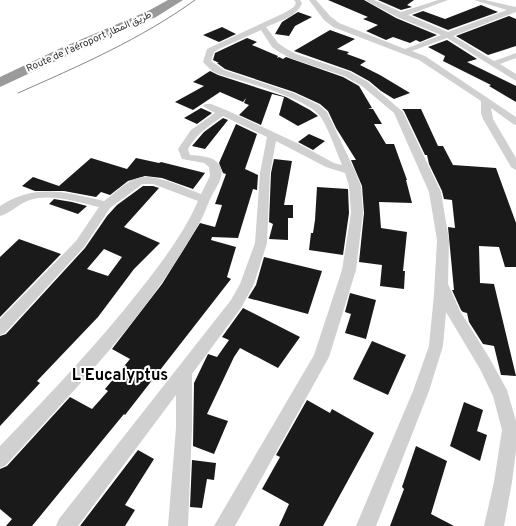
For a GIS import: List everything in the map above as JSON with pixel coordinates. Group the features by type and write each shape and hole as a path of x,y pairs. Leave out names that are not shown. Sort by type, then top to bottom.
{"highway":[{"name":"Route de l'aéroport طريق المطار","path":"0,75 58,47 150,9 166,0"},
{"name":"Route de l'aéroport طريق المطار","path":"0,83 66,51 152,14 177,0"}],"street":[{"path":"224,526 321,357 349,270 357,213 355,186 350,171 324,114 318,108 303,99 221,72 208,64 210,51 293,12 298,5 297,0"},
{"path":"312,0 327,18 336,24 422,58 486,100 516,122"},
{"path":"368,0 447,35 516,78"},
{"path":"400,15 445,0"},
{"path":"477,0 516,10"},
{"path":"406,51 516,10"},
{"path":"262,26 275,45 282,50 347,74 366,84 398,112 434,192 439,214 443,240 442,284 436,346 421,391 366,526"},
{"path":"493,64 516,55"},
{"path":"486,100 486,113 488,120 516,168"},
{"path":"208,106 296,146 330,165 350,171"},
{"path":"0,459 98,350 142,297 174,253 197,216 215,177 216,170 213,164 209,162 186,157 183,149 198,128 222,112"},
{"path":"66,526 236,304 256,263 262,243 265,173 272,135"},
{"path":"0,329 80,244 106,205 132,186 146,180 154,181 204,199"},
{"path":"0,212 16,201 28,196 40,194 106,205"},
{"path":"442,284 454,313 486,364 501,395 510,430 503,482 494,526"},
{"path":"178,526 184,428 184,372"}],"building":[{"path":"328,0 364,0 396,18 437,35 420,42 416,40 410,43 393,37 386,40 366,31 378,25 363,19 368,17"},
{"path":"378,0 414,0 407,5 412,7 401,10"},
{"path":"481,5 498,12 448,30 412,15 423,11 445,19"},
{"path":"298,12 312,17 295,26 289,36 275,34 282,22"},
{"path":"509,16 516,19 516,46 488,55 456,36"},
{"path":"222,27 236,34 219,42 203,35"},
{"path":"330,30 355,39 337,49 349,52 347,54 366,61 360,65 410,93 394,99 369,81 351,71 294,51"},
{"path":"247,38 257,42 252,45 278,56 277,58 279,57 283,59 286,57 343,77 359,86 372,108 368,109 373,109 382,124 374,124 386,144 394,144 407,180 412,203 379,202 381,228 407,232 403,271 405,271 404,289 380,286 382,265 359,262 364,213 362,186 351,160 356,160 336,128 328,111 320,104 294,92 225,69 213,60 215,53"},
{"path":"447,40 477,59 467,62 516,86 516,102 489,86 491,85 443,61 445,56 428,47"},
{"path":"210,71 286,97 318,116 298,126 279,115 284,97 272,94 261,125 239,115 249,105 244,103 246,98 243,102 220,92 193,110 175,102 204,86 193,82"},
{"path":"201,108 212,113 197,124 184,118"},
{"path":"402,109 421,109 438,146 443,146 453,165 496,168 516,223 516,267 505,267 499,247 479,246 480,283 494,284 516,376 501,375 494,346 483,344 469,322 467,313 461,310 452,290 454,290 448,227 455,228 452,200 444,199 442,191 429,164 427,155 425,155"},
{"path":"223,118 228,120 205,149 192,146 204,132"},
{"path":"236,124 257,134 245,169 258,175 257,190 253,189 238,238 212,237 211,240 236,247 227,277 231,279 125,415 124,414 32,526 6,526 12,519 0,509 0,469 7,466 70,397 92,409 108,391 105,389 130,359 112,349 162,284 200,223 215,227 222,205 215,204 226,174 223,173 219,163"},
{"path":"309,134 325,141 313,150 298,142"},
{"path":"91,158 127,169 136,158 159,163 161,162 205,173 193,189 162,178 145,176 128,181 110,195 101,192 96,197 64,191 35,191 22,186 33,177 59,186"},
{"path":"274,159 292,161 284,205 293,205 293,218 288,218 288,240 269,239 273,224 269,222 271,173"},
{"path":"143,186 153,186 159,188 124,227 160,243 134,269 98,317 37,381 40,383 0,426 0,336 6,334 85,248 107,216 117,205","holes":["104,249 122,257 108,276 87,269"]},
{"path":"317,187 348,189 349,213 343,255 309,250 311,233 313,233 315,220"},
{"path":"54,199 87,206 78,214 49,204"},
{"path":"19,239 61,254 0,317 0,257"},
{"path":"264,257 322,271 308,314 248,298 256,285"},
{"path":"350,293 376,300 366,339 345,333 351,314 345,312"},
{"path":"243,308 300,337 278,368 240,348 234,357 207,414 228,421 214,454 193,446 194,383 208,354 217,357 229,340 222,337"},
{"path":"372,341 406,355 388,395 353,379"},
{"path":"307,400 330,413 332,409 374,433 323,526 279,526 289,504 262,489 280,457 276,455"},
{"path":"464,402 483,410 477,431 487,435 480,461 450,446"},
{"path":"416,446 447,461 431,514 454,526 390,526 404,489 402,487"},
{"path":"138,450 154,459 125,505 135,510 125,526 80,526"},
{"path":"192,460 216,463 214,480 207,479 202,508 190,507"}],"tram line":[{"path":"18,93 109,51 153,27 195,0"}],"district":[{"name":"L'Eucalyptus","path":"120,376"}]}
